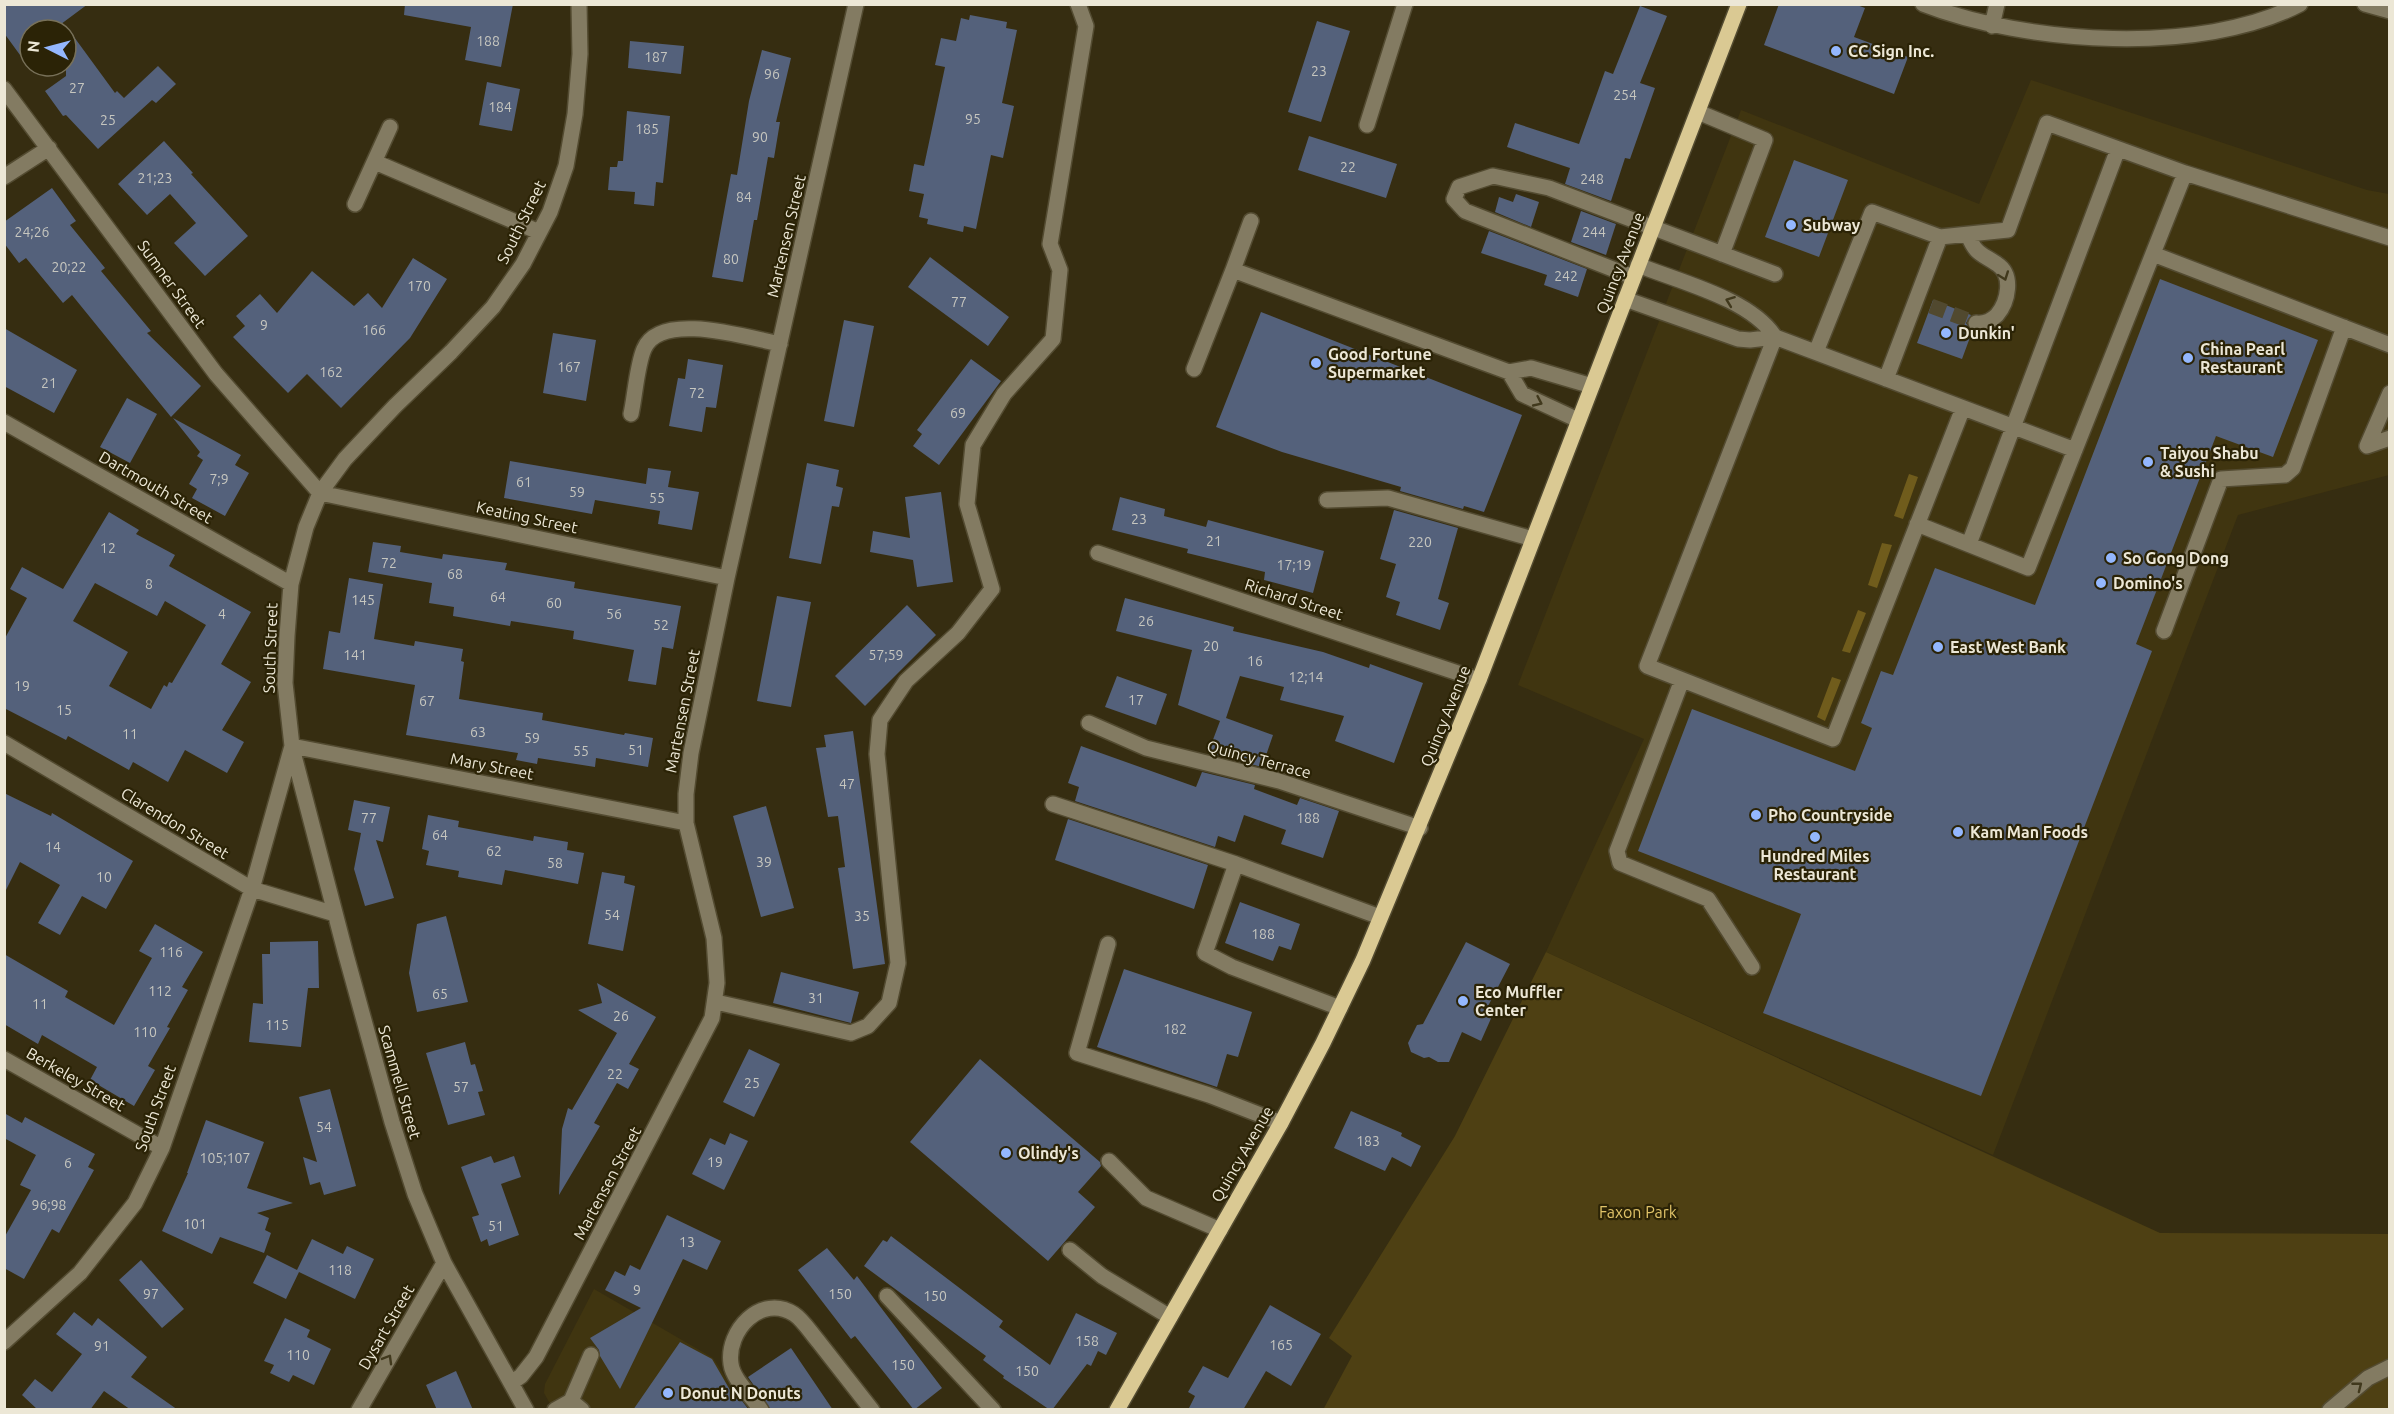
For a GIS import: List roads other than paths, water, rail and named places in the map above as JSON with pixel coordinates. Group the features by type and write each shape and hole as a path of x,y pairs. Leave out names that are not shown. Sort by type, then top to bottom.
{"main road":[{"name":"Quincy Avenue","path":"1117,1410 1281,1123 1363,960 1479,680 1739,4"}],"street":[{"name":"South Street","path":"4,1342 81,1273 135,1203 162,1148 252,889 292,746 285,683 291,584 306,527 320,493 345,459 493,307 523,264 550,212 567,166 575,114 579,64 579,4"},
{"name":"Martensen Street","path":"511,1383 521,1376 536,1357 706,1033 716,1002 714,938 686,823 686,794 691,753 856,4"},
{"path":"716,1002 850,1033 868,1026 889,1003 898,963 877,754 880,720 906,681 958,633 992,589 967,504 973,445 1004,394 1053,339 1060,270 1050,244 1086,26 1078,4"},
{"path":"1923,4 1992,26 2041,34 2101,38 2178,36 2230,28 2277,16 2300,4"},
{"path":"1992,26 1997,4"},
{"path":"2365,4 2390,10"},
{"path":"1367,126 1404,8"},
{"name":"Sumner Street","path":"4,88 216,374 320,493"},
{"path":"1698,112 1765,140 1722,254"},
{"path":"1816,352 1872,212 1940,237 2008,230 2047,123 2185,173 2390,238"},
{"path":"355,204 390,127"},
{"path":"4,177 50,148"},
{"path":"1969,544 2118,149"},
{"path":"375,162 539,232"},
{"path":"1917,524 2028,568 2185,173"},
{"path":"1775,274 1549,188 1493,176 1459,187 1455,199 1465,211 1636,271 1739,304 1760,318 1775,337"},
{"path":"1194,369 1251,221"},
{"path":"1968,235 1973,247 1981,256 1999,264 2007,280 2008,296 2002,308 1994,318 1984,324 1976,322"},
{"path":"1886,379 1924,303 1940,237"},
{"path":"2153,254 2390,345"},
{"path":"1233,270 1509,372 1531,368 1592,386"},
{"path":"1625,299 1738,339 1775,337 2075,450"},
{"path":"2164,631 2222,479 2285,475 2292,468 2344,327"},
{"path":"631,414 644,349 651,339 664,332 704,328 780,344"},
{"path":"1775,337 1647,666 1833,739 1963,408"},
{"path":"1509,372 1522,394 1578,420"},
{"path":"2390,393 2367,446 2390,438"},
{"name":"Dartmouth Street","path":"4,422 291,584"},
{"name":"Keating Street","path":"320,493 728,578"},
{"path":"1327,500 1389,498 1533,539"},
{"name":"Richard Street","path":"1098,553 1479,680"},
{"path":"1682,680 1617,851 1620,863 1707,899 1752,967"},
{"name":"Quincy Terrace","path":"1089,723 1146,748 1279,781 1419,828"},
{"name":"Clarendon Street","path":"4,743 252,889 335,915"},
{"name":"Mary Street","path":"292,746 686,823"},
{"name":"Scammell Street","path":"292,746 335,915 392,1122 415,1194 444,1263 526,1410"},
{"path":"1053,804 1236,864 1380,917"},
{"path":"1236,864 1205,953 1232,967 1340,1008"},
{"path":"1108,944 1077,1053 1209,1095 1281,1123"},
{"name":"Berkeley Street","path":"4,1059 162,1148"},
{"path":"1109,1161 1146,1198 1220,1230"},
{"path":"1070,1250 1102,1276 1170,1317"},
{"name":"Dysart Street","path":"359,1410 444,1263"},
{"path":"887,1296 993,1410"},
{"path":"761,1410 731,1367 730,1355 734,1338 741,1325 755,1312 770,1307 794,1314 872,1410"},
{"path":"555,1410 577,1405 591,1354"},
{"path":"2330,1410 2368,1378 2390,1367"}],"tunnel":[{"path":"1931,306 1976,323"}],"place":[{"name":"CC Sign Inc.","path":"1836,51"},
{"name":"Subway","path":"1791,225"},
{"name":"Dunkin'","path":"1946,333"},
{"name":"China Pearl Restaurant","path":"2188,358"},
{"name":"Good Fortune Supermarket","path":"1316,363"},
{"name":"Taiyou Shabu & Sushi","path":"2148,462"},
{"name":"So Gong Dong","path":"2111,558"},
{"name":"Domino's","path":"2101,583"},
{"name":"East West Bank","path":"1938,647"},
{"name":"Pho Countryside","path":"1756,815"},
{"name":"Kam Man Foods","path":"1958,832"},
{"name":"Hundred Miles Restaurant","path":"1815,837"},
{"name":"Eco Muffler Center","path":"1463,1001"},
{"name":"Olindy's","path":"1006,1153"},
{"name":"Donut N Donuts","path":"668,1393"}],"park label":[{"name":"Faxon Park","path":"1638,1212"}]}
